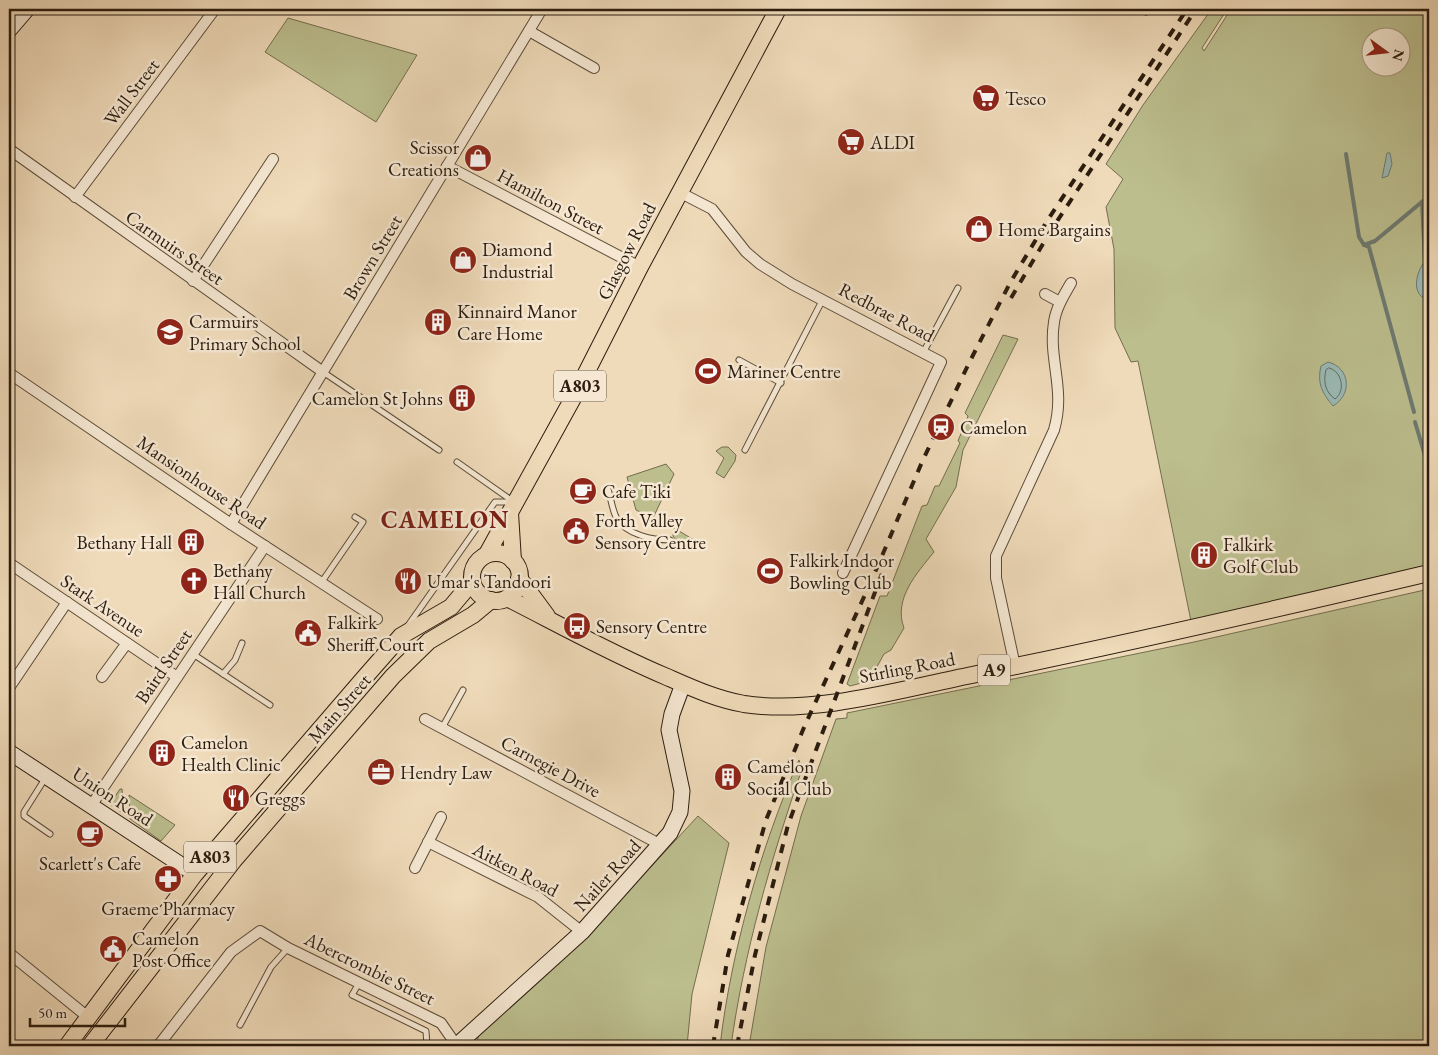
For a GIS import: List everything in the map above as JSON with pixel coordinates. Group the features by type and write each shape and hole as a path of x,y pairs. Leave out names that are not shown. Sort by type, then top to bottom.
{"main road":[{"name":"Glasgow Road","path":"488,554 578,389 679,192 778,9"},
{"path":"512,507 513,561"},
{"path":"501,553 513,561 518,569 519,578 513,592 507,598 491,600 479,594 472,582 473,568 476,562 488,554 501,553"},
{"name":"Stirling Road","path":"507,598 585,639 709,696 744,704 779,706 815,705 1191,630 1429,573"},
{"name":"Stirling Road","path":"519,578 550,620"},
{"name":"Main Street","path":"67,1046 195,874 401,636 451,607 472,582"},
{"name":"Main Street","path":"90,1046 234,860 394,676 428,641 472,615 491,600"},
{"name":"Main Street","path":"195,874 212,876 234,860"}],"street":[{"path":"9,30 27,9"},
{"name":"Wall Street","path":"75,197 215,9"},
{"name":"Brown Street","path":"231,524 528,31 538,10"},
{"path":"528,31 594,68"},
{"name":"Carmuirs Street","path":"9,149 323,372"},
{"path":"193,281 273,159"},
{"name":"Hamilton Street","path":"447,166 640,267"},
{"name":"Redbrae Road","path":"679,192 712,209 732,231 746,252 760,264 792,284 823,298 924,351 941,362 843,573"},
{"path":"1015,666 996,578 995,562 1001,540 1054,430 1058,416 1059,390 1053,336 1054,322 1060,302 1071,283"},
{"path":"1045,294 1060,302"},
{"name":"Mansionhouse Road","path":"9,373 231,524 377,620"},
{"name":"Baird Street","path":"91,806 266,546"},
{"name":"Stark Avenue","path":"9,563 177,677"},
{"path":"9,688 67,602"},
{"path":"102,678 127,643"},
{"name":"Nailer Road","path":"457,1046 582,932 670,833 680,812 682,791 670,730 672,714 683,684"},
{"name":"Carnegie Drive","path":"425,719 661,845"},
{"name":"Union Road","path":"9,752 195,874"},
{"path":"415,868 441,817"},
{"name":"Aitken Road","path":"428,842 538,898 582,932"},
{"name":"Abercrombie Street","path":"158,1046 231,952 260,931 288,948 441,1022 457,1046"},
{"path":"9,953 88,1018"}],"lane":[{"path":"924,351 958,288"},
{"path":"745,450 823,298"},
{"path":"739,360 781,383"},
{"path":"323,372 439,450"},
{"path":"457,462 512,507"},
{"path":"608,489 618,520 653,540 670,540"},
{"name":"Main Street","path":"401,636 495,502 512,507"},
{"path":"321,582 364,522 355,516"},
{"path":"223,674 235,660 242,643"},
{"path":"193,654 270,704"},
{"path":"442,728 463,690"},
{"path":"46,777 24,812 24,816 50,834"},
{"path":"240,1025 272,967 288,948"},
{"path":"359,983 352,995 426,1031 427,1046"}],"green space":[{"name":"Falkirk Golf Club","path":"1222,9 1224,14 1202,48 1204,51 1231,9 1429,9 1429,565 1191,621 1138,361 1131,362 1115,328 1114,249 1106,207 1123,179 1106,164 1143,105 1211,10"},
{"path":"288,18 417,55 376,122 265,52"},
{"path":"1003,335 1018,339 963,450 956,487 926,539 934,552 908,587 904,597 901,617 904,628 891,650 884,654 869,681 850,686 847,684 880,596 887,596 922,506 927,505 935,486 939,486 960,443 958,441 968,416 965,413"},
{"path":"722,447 728,447 736,455 735,461 724,478 716,473 724,458 716,451"},
{"path":"666,464 674,474 653,518 636,510 627,477"},
{"path":"674,528 694,540 689,544 677,542 673,536"},
{"path":"1429,589 1429,1046 749,1046 766,947 801,816 836,719 847,718 847,713 1194,642"},
{"path":"799,760 802,769 769,871 751,941 731,1046 720,1046 732,974 749,900 772,828"},
{"path":"120,789 122,789 124,814 110,804"},
{"path":"129,795 175,825 161,841 130,819"},
{"path":"698,816 729,843 692,994 687,1046 475,1046 479,1035 586,937"}],"water":[{"path":"1387,153 1390,153 1392,164 1388,176 1382,178"},
{"path":"1425,261 1429,261 1429,300 1419,294 1416,283 1419,271"},
{"path":"1328,362 1336,365 1341,370 1346,382 1346,389 1343,395 1333,406 1323,392 1320,383 1321,366"}],"waterway":[{"path":"1346,154 1359,237 1364,245"},
{"path":"1414,412 1369,247 1364,245 1375,241 1429,196"},
{"path":"1422,202 1425,261"},
{"path":"1415,422 1426,459 1429,492"}],"railway":[{"path":"713,1046 728,955 766,820 805,725 870,584 922,462 1010,283 1047,221 1187,9"},
{"path":"1011,298 1050,232 1196,9"},
{"path":"737,1046 755,955 788,825 887,560"}],"place":[{"name":"Tesco","path":"986,98"},
{"name":"ALDI","path":"851,142"},
{"name":"Scissor Creations","path":"478,158"},
{"name":"Home Bargains","path":"979,229"},
{"name":"Diamond Industrial","path":"463,260"},
{"name":"Kinnaird Manor Care Home","path":"438,322"},
{"name":"Carmuirs Primary School","path":"170,332"},
{"name":"Mariner Centre","path":"708,371"},
{"name":"Camelon St Johns","path":"462,398"},
{"name":"Camelon","path":"941,427"},
{"name":"Cafe Tiki","path":"583,491"},
{"name":"Forth Valley Sensory Centre","path":"576,531"},
{"name":"Bethany Hall","path":"191,542"},
{"name":"Falkirk Golf Club","path":"1204,555"},
{"name":"Falkirk Indoor Bowling Club","path":"770,571"},
{"name":"Bethany Hall Church","path":"194,581"},
{"name":"Umar's Tandoori","path":"408,581"},
{"name":"Sensory Centre","path":"577,626"},
{"name":"Falkirk Sheriff Court","path":"308,633"},
{"name":"Camelon Health Clinic","path":"162,753"},
{"name":"Hendry Law","path":"381,772"},
{"name":"Camelon Social Club","path":"728,777"},
{"name":"Greggs","path":"236,798"},
{"name":"Scarlett's Cafe","path":"90,834"},
{"name":"Graeme Pharmacy","path":"168,879"},
{"name":"Camelon Post Office","path":"113,949"}],"district":[{"name":"CAMELON","path":"445,520"}]}
